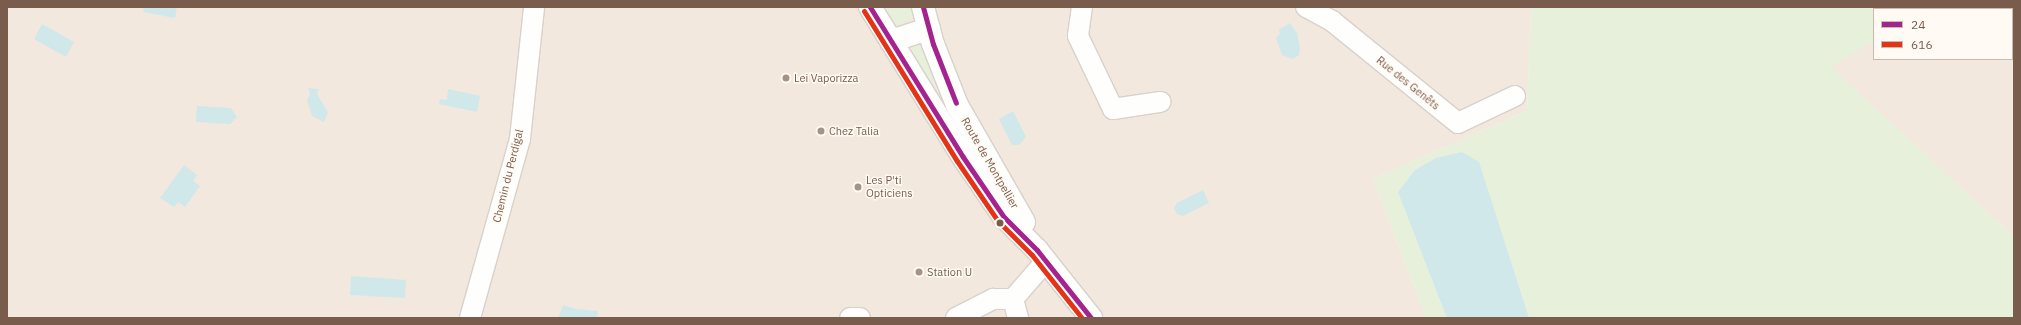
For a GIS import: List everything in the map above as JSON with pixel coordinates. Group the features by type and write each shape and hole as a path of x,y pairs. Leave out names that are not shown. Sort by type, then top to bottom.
{"street":[{"name":"Chemin du Perdigal","path":"470,318 520,139 534,7"},
{"name":"Route de Montpellier","path":"870,7 958,150 1004,217 1042,256 1091,318"},
{"name":"Route de Montpellier","path":"923,7 929,29 957,105 1042,256"},
{"path":"1082,7 1078,36 1113,109 1160,102"},
{"name":"Rue des Genêts","path":"1306,7 1332,21 1458,123 1515,96"},
{"path":"891,41 929,29"},
{"path":"956,318 993,299 1015,309 1042,256"},
{"path":"850,318 860,318"}],"shaded area":[{"path":"7,7 1531,7 1527,111 1373,179 1426,318 7,318"},
{"path":"2014,7 2014,237 1830,67 1873,41 1873,60 2013,60 2013,8 1924,8"}],"green space":[{"path":"882,7 914,7 915,12 910,19 901,24 893,22"},
{"path":"1531,7 1926,7 1873,8 1873,41 1831,67 2014,237 2014,318 1426,318 1373,179 1527,111"},
{"path":"917,45 926,48 938,75 927,81 913,59 912,50"}],"water":[{"path":"144,7 177,7 175,18 143,12"},
{"path":"1290,23 1297,33 1300,48 1299,55 1293,59 1282,55 1276,38 1281,33 1278,30"},
{"path":"42,24 74,42 66,57 34,39"},
{"path":"308,88 319,89 317,94 328,112 324,122 312,116 307,100 310,94"},
{"path":"448,89 480,96 477,112 439,104 440,99 447,100"},
{"path":"197,106 231,108 237,117 230,124 196,122"},
{"path":"1013,111 1026,137 1019,145 1012,145 999,119"},
{"path":"1462,152 1479,162 1529,318 1447,318 1398,192 1415,170 1436,158"},
{"path":"184,165 197,175 193,181 200,186 185,207 178,202 174,207 160,198"},
{"path":"1203,190 1209,203 1183,216 1177,214 1174,208 1177,203"},
{"path":"351,276 406,280 405,298 350,295"},
{"path":"563,305 576,309 598,311 597,318 558,318"}],"transit line":[{"name":"24","path":"870,7 963,157 1004,217 1037,250 1091,318"},
{"name":"24","path":"923,7 933,44 956,103"},
{"name":"616","path":"864,11 957,161 998,221 1032,255 1082,318"}],"place":[{"name":"Lei Vaporizza","path":"786,78"},
{"name":"Chez Talia","path":"821,131"},
{"name":"Les P'ti Opticiens","path":"858,187"},
{"name":"Station U","path":"919,272"}]}
